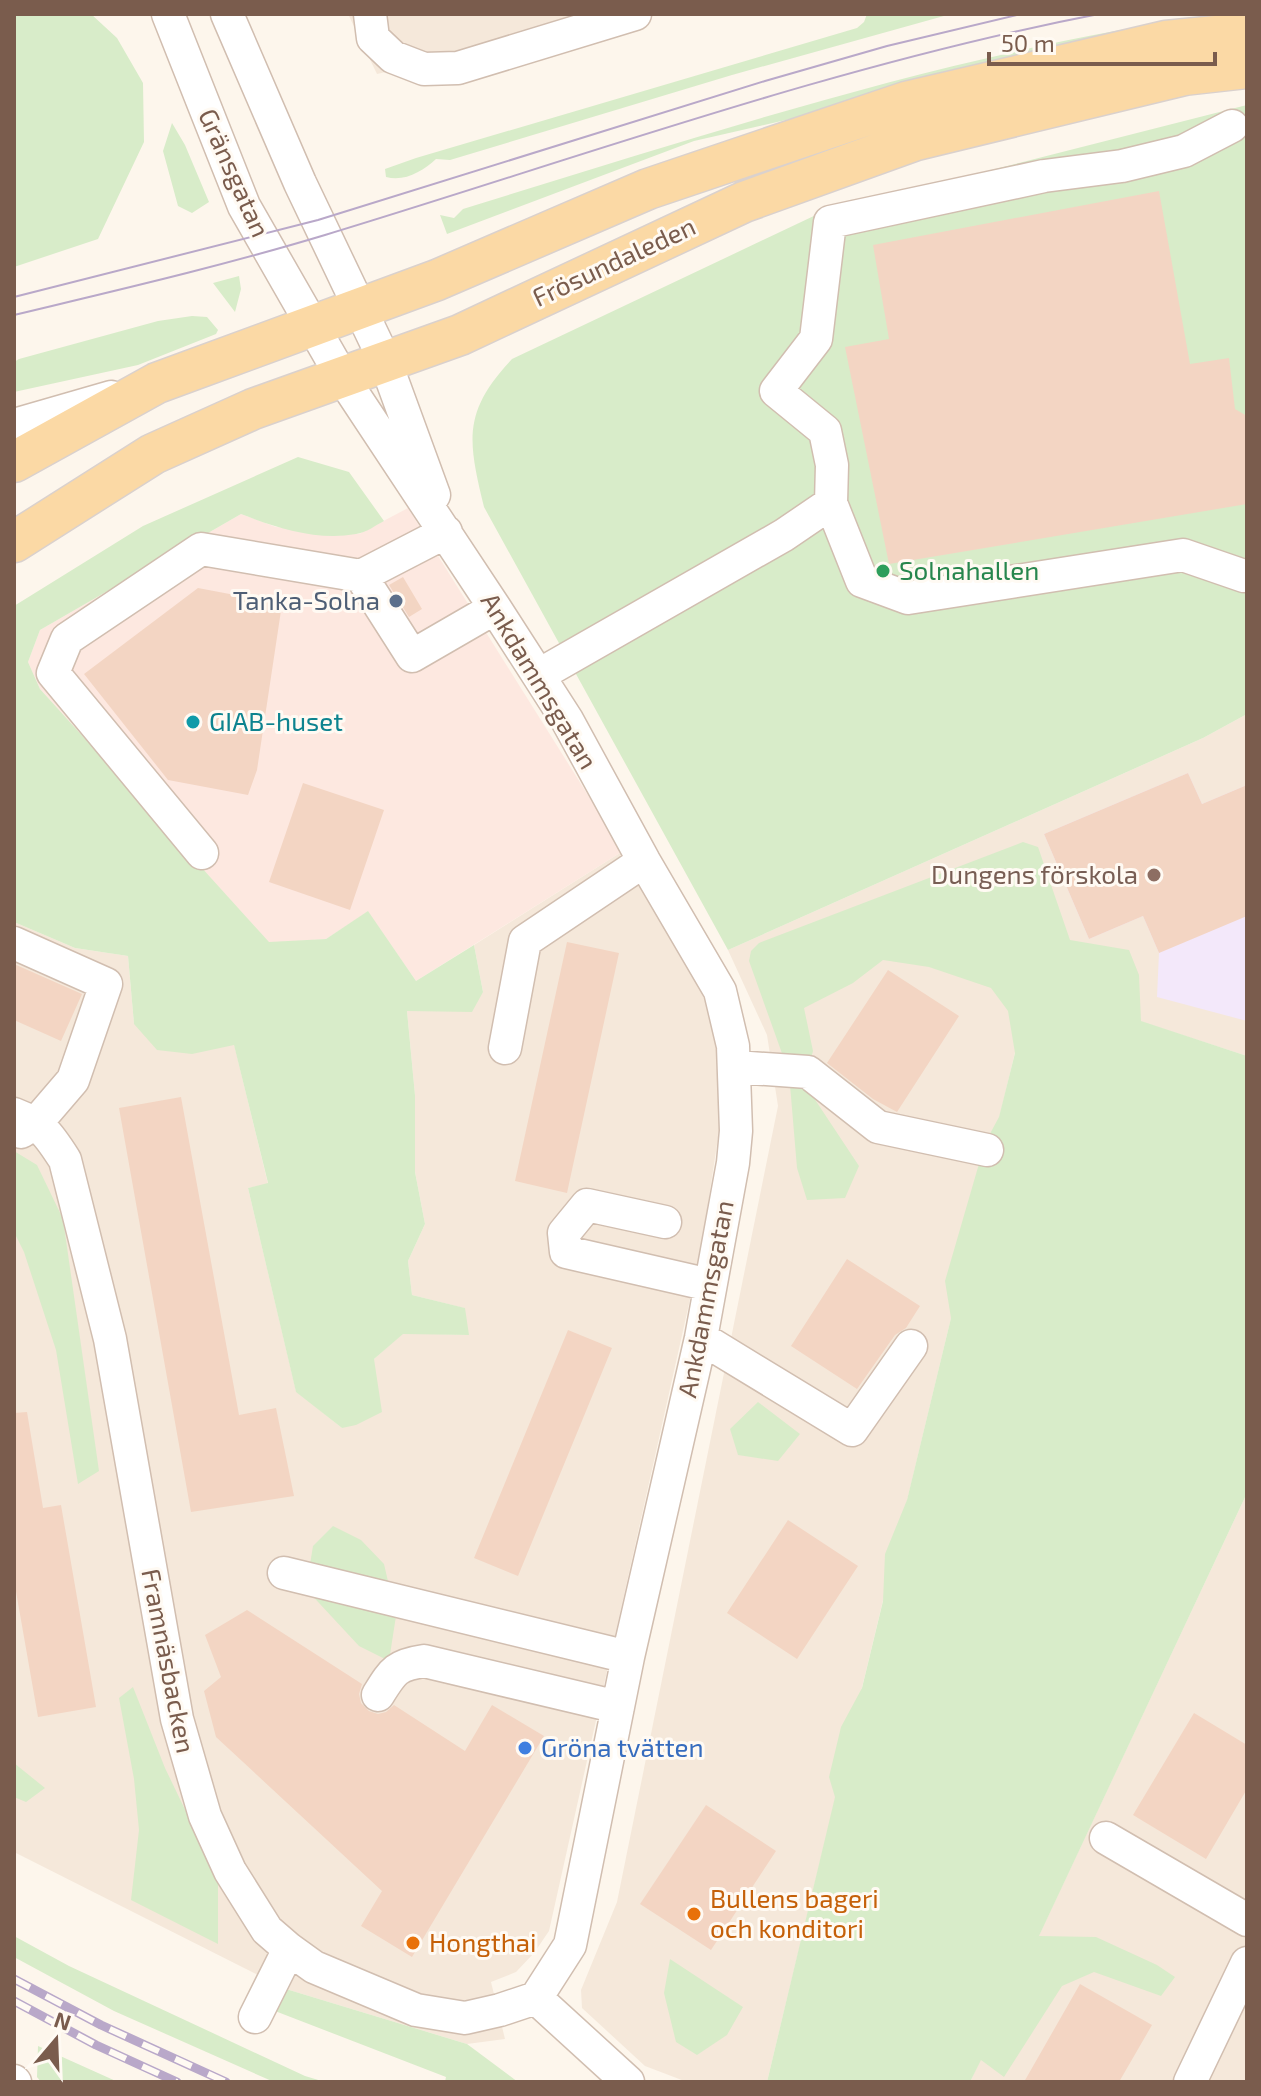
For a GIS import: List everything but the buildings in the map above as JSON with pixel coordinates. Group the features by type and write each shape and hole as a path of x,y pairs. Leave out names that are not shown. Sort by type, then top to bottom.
{"main road":[{"name":"Frösundaleden","path":"14,462 157,383 437,280 648,189 906,102 1166,41 1247,33"},
{"name":"Frösundaleden","path":"14,542 153,454 253,409 460,335 744,202 916,140 1184,75 1247,68"}],"street":[{"name":"Gränsgatan","path":"168,14 244,206 342,377"},
{"path":"227,14 269,114 360,308"},
{"path":"251,14 269,114"},
{"path":"370,14 373,38 393,57 424,69 458,68 635,14"},
{"path":"1232,126 1184,151 1122,166 1044,176 830,222 816,339 776,391 825,431 832,465 831,503 862,581 908,598 1183,555 1244,576"},
{"name":"Ankdammsgatan","path":"360,308 385,361 446,532"},
{"name":"Ankdammsgatan","path":"342,377 539,675 720,991 736,1067 733,1163 701,1338 628,1657 570,1945 536,1998"},
{"path":"14,425 157,383"},
{"path":"539,675 784,535 831,503"},
{"path":"202,853 53,673 67,639 201,549 361,576 446,532"},
{"path":"361,576 412,656 495,608"},
{"path":"505,1048 525,941 644,861"},
{"path":"14,943 106,984 73,1080 22,1124"},
{"path":"736,1067 808,1072 878,1127 987,1150"},
{"name":"Framnäsbacken","path":"22,1124 51,1137 65,1160 110,1339 177,1719 205,1816 230,1871 267,1930 289,1949 314,1967 416,2010 465,2018 536,1998"},
{"path":"665,1222 587,1205 564,1233 566,1252 710,1285"},
{"path":"701,1338 852,1430 911,1346"},
{"path":"284,1573 628,1657"},
{"path":"378,1695 393,1671 424,1661 618,1707"},
{"path":"1106,1838 1247,1920"},
{"path":"255,2017 289,1949"},
{"path":"1190,2082 1247,1963"},
{"path":"536,1998 628,2082"}],"shaded area":[{"path":"348,14 636,14 377,74"},
{"path":"408,508 623,851 416,981 368,912 326,939 269,943 40,689 28,662 40,630 241,514 276,527 359,534"},
{"path":"1247,714 1247,1056 1031,986 767,2082 687,2082 645,2066 582,2008 581,1990 617,1902 778,1106 767,1035 728,950 1203,738"},
{"name":"Dungens förskola","path":"1188,773 1202,804 1247,785 1247,1021 1157,997 1159,953 1143,916 1089,939 1044,834"},
{"path":"623,851 691,968 705,1001 727,1078 701,1250 549,1931 516,1972 491,1982 505,2039 467,2044 286,1989 14,1852 14,922 75,948 128,956 134,1024 234,1044 268,1184 248,1188 296,1391 342,1428 374,1359 403,1333 468,1335 464,1308 412,1295 408,1261 425,1224 415,1172 415,1095 407,1011 483,992 474,945"},
{"path":"1247,1493 1247,2082 970,2082"}],"green space":[{"path":"14,14 91,14 117,38 143,83 144,142 98,239 14,267"},
{"path":"867,14 951,14 732,75 450,160 436,159 407,177 386,177 385,169 416,158 857,28"},
{"path":"1218,14 1247,14 694,141 447,234 440,215 454,218 463,209 837,96 1026,49"},
{"name":"Solnahallen","path":"1247,105 1247,714 1203,738 728,950 484,507 475,463 473,428 484,395 512,359 818,214"},
{"path":"172,123 185,145 209,202 192,213 178,206 163,151"},
{"path":"239,276 241,289 235,312 213,283"},
{"path":"207,317 218,330 216,334 138,365 14,392 14,362 19,359 158,321"},
{"path":"298,457 349,472 384,521 360,533 327,536 283,528 241,514 40,630 28,662 40,689 269,942 326,939 368,911 416,981 474,945 483,992 472,1012 407,1011 415,1095 415,1172 425,1224 408,1261 412,1295 465,1308 469,1335 403,1334 374,1359 382,1412 356,1425 342,1428 296,1392 248,1188 268,1183 234,1045 192,1054 157,1050 134,1024 128,956 75,948 14,922 14,606 143,526"},
{"path":"1023,842 1038,847 1070,940 1129,950 1139,975 1141,1021 1247,1056 1247,1493 1039,1936 1096,1937 1157,1965 1175,1977 1161,1996 1094,1972 1062,1986 1004,2077 981,2060 970,2082 767,2082 835,1797 829,1777 841,1727 862,1688 883,1601 885,1554 907,1500 951,1318 945,1281 985,1143 999,1117 1015,1053 1008,1011 991,988 929,967 883,960 853,983 804,1008 813,1051 804,1083 859,1166 845,1198 807,1200 797,1168 789,1073 749,961 751,951 759,943"},
{"path":"14,1151 37,1165 63,1219 99,1471 78,1484 56,1350 24,1252 14,1232"},
{"path":"758,1402 800,1434 778,1461 738,1455 730,1429"},
{"path":"333,1526 361,1540 384,1564 396,1616 389,1661 359,1646 306,1589 313,1546"},
{"path":"133,1687 165,1768 218,1878 218,1944 131,1900 139,1830 134,1779 119,1698"},
{"path":"14,1763 45,1788 26,1802 14,1797"},
{"path":"14,1936 69,1966 305,2076 325,2082 274,2082 114,2011 14,1957"},
{"path":"670,1959 743,2007 727,2035 697,2055 676,2042 664,1993"},
{"path":"286,1989 467,2044 518,2082 445,2082 446,2077 275,2011"},
{"path":"38,2046 118,2082 41,2082 37,2077"}],"tram line":[{"path":"14,297 318,220 765,81 887,46 1021,14"},
{"path":"14,315 286,246 709,114 903,59 1099,14"}],"railway":[{"path":"14,1979 101,2025 226,2082"},
{"path":"14,2001 96,2045 177,2082"}],"place":[{"name":"Solnahallen","path":"883,571"},
{"name":"Tanka-Solna","path":"396,601"},
{"name":"GIAB-huset","path":"193,722"},
{"name":"Dungens förskola","path":"1154,875"},
{"name":"Gröna tvätten","path":"525,1748"},
{"name":"Bullens bageri och konditori","path":"694,1914"},
{"name":"Hongthai","path":"413,1943"}]}
